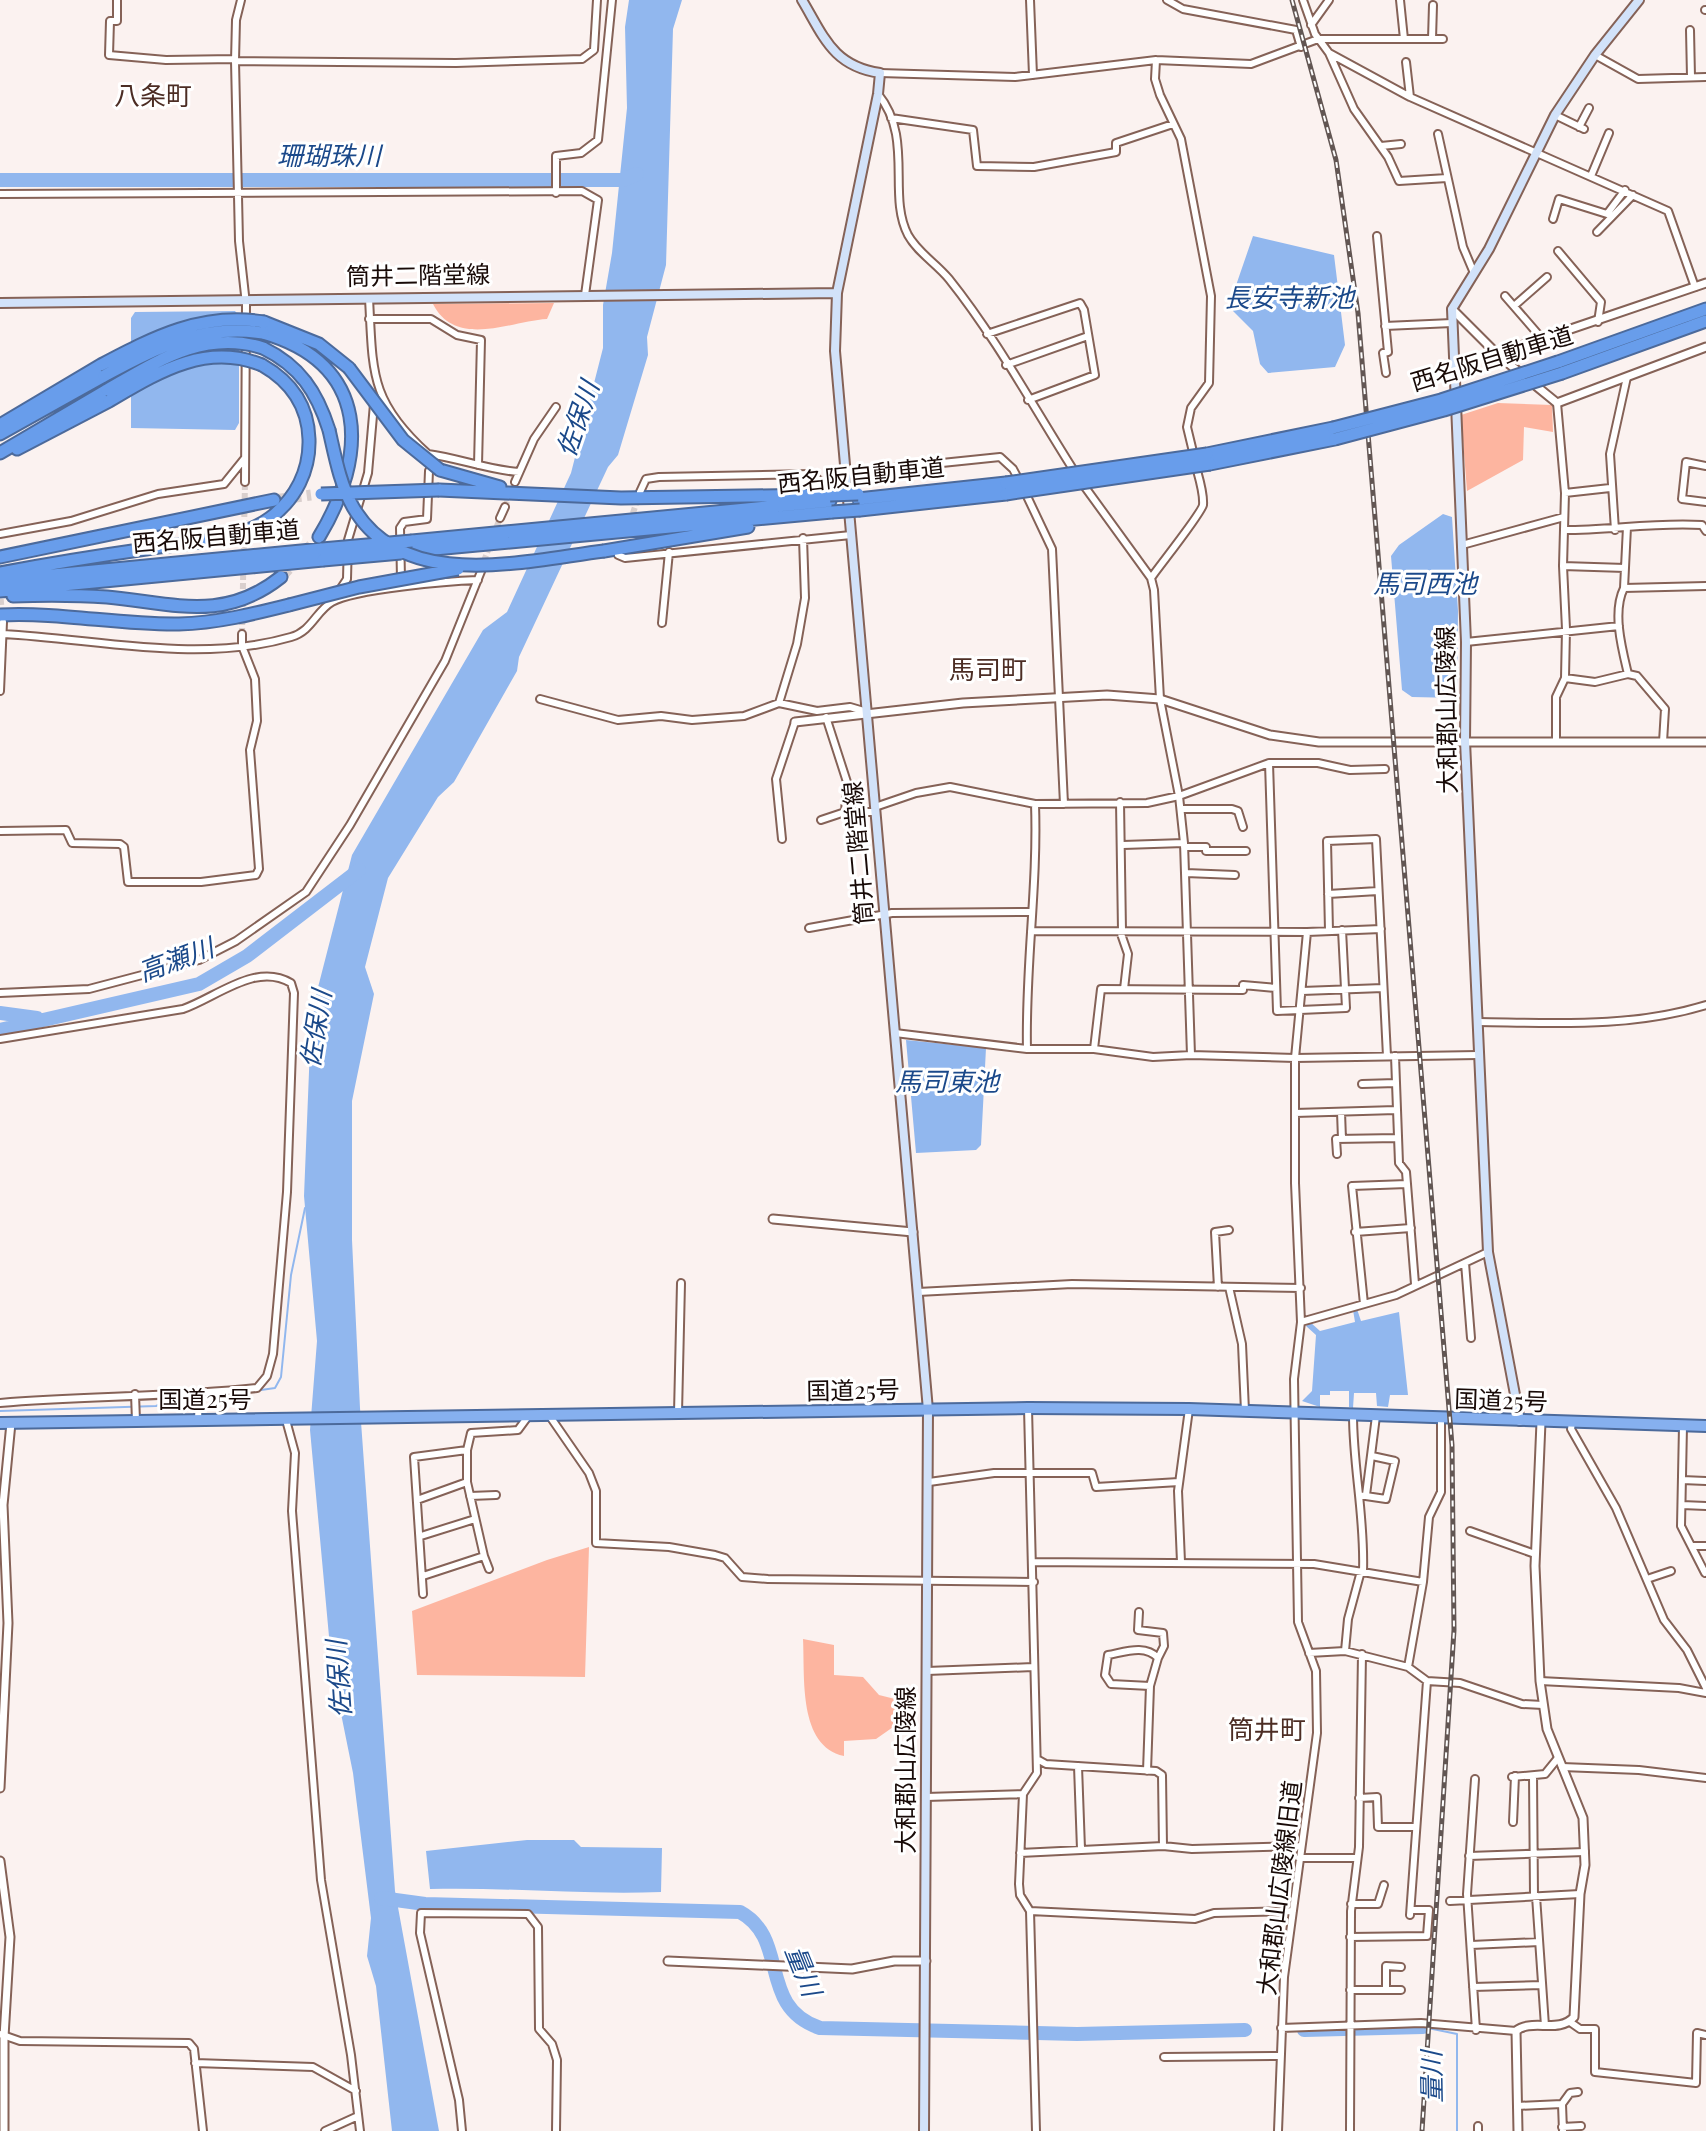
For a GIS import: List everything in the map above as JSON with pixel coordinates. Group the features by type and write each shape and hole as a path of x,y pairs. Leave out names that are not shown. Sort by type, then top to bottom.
{"highway":[{"name":"西名阪自動車道","path":"1560,368 1706,309"},
{"name":"西名阪自動車道","path":"859,501 1006,489 1209,459 1334,433 1560,368 1706,321"},
{"path":"264,327 323,366 335,381 350,414 353,447 349,473 321,549"},
{"path":"2,429 103,370 148,352 201,332 264,327 319,344 349,368 403,440 440,470 479,483 532,494"},
{"path":"2,453 108,396 189,347 220,341 263,348 290,364 309,383 329,430 349,499 380,538 414,557 432,562 498,564"},
{"path":"0,573 225,536 269,519 294,494 301,480 309,434 295,393 262,365 235,357 202,358 160,372 108,396"},
{"name":"西名阪自動車道","path":"0,580 321,549 413,546 513,537 831,506 970,487 1006,489"},
{"path":"316,494 439,490 831,506"},
{"path":"0,557 274,500"},
{"path":"2,618 73,614 178,624 228,619 384,582 604,551 831,506"},
{"name":"西名阪自動車道","path":"0,594 321,549"},
{"path":"0,594 80,596 213,607 255,595 281,577"},
{"name":"国道25号","path":"5,1423 1028,1408 1189,1409 1706,1426"}],"main road":[{"path":"802,0 827,44 842,60 856,68 880,73"},
{"path":"1452,309 1475,274 1555,115 1595,55 1639,0"},
{"name":"筒井二階堂線","path":"880,73 837,293 835,351 928,1410"},
{"name":"筒井二階堂線","path":"0,303 369,296 837,293"},
{"name":"大和郡山広陵線","path":"1452,309 1466,642 1465,741 1488,1252 1520,1421"},
{"name":"大和郡山広陵線","path":"924,2131 928,1410"}],"street":[{"path":"117,0 117,21 110,21 109,55 166,60 456,63 582,59 594,50 597,0"},
{"path":"241,0 236,20 235,60 237,192 246,298 245,482"},
{"path":"556,190 556,156 590,150 598,140 612,0"},
{"path":"1030,0 1033,75"},
{"path":"1167,0 1183,9 1296,30 1301,47"},
{"path":"1303,0 1311,25 1329,53 1354,109 1381,146 1399,181 1447,178"},
{"path":"1311,25 1329,0"},
{"path":"1400,0 1404,39"},
{"path":"1432,39 1433,5"},
{"path":"1690,30 1691,77"},
{"path":"880,73 1033,75 1156,60 1251,64 1318,39 1443,39"},
{"path":"1329,53 1410,97 1625,190 1671,216 1695,287"},
{"path":"1595,55 1638,79 1706,77"},
{"path":"1151,578 1203,506 1187,427 1196,396 1209,383 1212,344 1211,296 1181,139 1155,79 1156,60"},
{"path":"1406,62 1410,97"},
{"path":"878,94 891,118 902,170 900,199 906,232 918,250 949,279 1096,504 1151,578 1160,699 1181,809 1191,1055"},
{"path":"1555,115 1581,128 1589,108"},
{"path":"891,118 973,130 977,166 1034,167 1116,152 1116,143 1173,124"},
{"path":"1591,176 1609,133"},
{"path":"1438,134 1463,247 1475,274"},
{"path":"1381,146 1401,144"},
{"path":"1553,219 1559,199 1607,214 1625,190"},
{"path":"0,194 582,191 598,200 588,294"},
{"path":"1597,232 1633,195"},
{"path":"1377,236 1386,373"},
{"path":"1558,251 1601,302 1598,322"},
{"path":"1514,306 1547,277"},
{"path":"1497,354 1544,341 1706,283"},
{"path":"4,634 182,648 242,646 305,632 332,602 347,579 348,540 368,473 376,388 369,296"},
{"path":"1505,296 1544,341"},
{"path":"987,334 1080,303 1095,375 1028,400"},
{"path":"1452,309 1497,354 1557,403 1565,493 1563,566 1566,629 1565,678 1556,697 1556,742"},
{"path":"369,319 431,319 457,335 481,340 478,465"},
{"path":"1385,326 1452,323"},
{"path":"1006,365 1088,336"},
{"path":"1557,403 1706,347"},
{"path":"1615,530 1610,454 1627,377"},
{"path":"376,388 414,442 428,454 448,455 478,465 519,472"},
{"path":"515,482 534,439 556,407"},
{"path":"401,588 400,528 404,522 427,519 429,471 437,455"},
{"path":"640,492 646,479 659,477 812,474 822,483 846,476 1000,457 1007,462 1032,505 1052,549 1064,804"},
{"path":"0,534 71,521 158,494 224,484 245,458"},
{"path":"1706,466 1686,462 1682,499 1706,502"},
{"path":"1565,493 1610,488"},
{"path":"500,518 505,507"},
{"path":"1462,545 1564,517"},
{"path":"1564,530 1615,530 1663,522 1702,525 1706,531"},
{"path":"1627,527 1619,626 1628,674"},
{"path":"618,555 625,558 851,535"},
{"path":"779,703 797,644 805,598 803,538"},
{"path":"662,623 669,552"},
{"path":"0,993 89,989 199,960 236,941 306,892 350,825 445,661 484,561"},
{"path":"1563,566 1625,568"},
{"path":"332,602 401,588 478,580"},
{"path":"1624,588 1706,586"},
{"path":"0,691 4,634 2,618"},
{"path":"1466,642 1566,629 1619,626"},
{"path":"0,831 66,830 72,843 120,844 124,847 128,882 201,882 256,875 259,869 250,750 257,721 255,679 242,646 242,634"},
{"path":"1565,678 1595,682 1628,674 1637,676 1665,709 1663,742"},
{"path":"782,839 776,779 795,722 867,712 1059,696 1160,699 1293,739 1706,742"},
{"path":"540,699 618,720 661,716 692,720 744,716 779,703 817,711 850,707 867,712"},
{"path":"826,717 847,782 845,812"},
{"path":"1269,763 1277,1011 1346,1008 1342,930"},
{"path":"821,820 845,812 875,809 916,793 950,787 1004,795 1035,804 1159,802 1269,763 1318,763 1350,770 1385,769"},
{"path":"1120,802 1123,845 1121,931 1128,954 1124,989"},
{"path":"1027,1049 1026,986 1035,804"},
{"path":"1181,809 1238,811 1243,827"},
{"path":"1329,931 1327,841 1376,839 1383,988 1396,1083 1399,1163 1406,1172 1415,1284"},
{"path":"1123,845 1184,845 1206,847 1206,851 1246,851"},
{"path":"1186,873 1235,875"},
{"path":"1328,894 1378,891"},
{"path":"809,928 885,917 892,913 1032,912"},
{"path":"1031,931 1307,932 1381,929"},
{"name":"大和郡山広陵線旧道","path":"1278,2131 1281,2028 1299,1858 1317,1733 1316,1671 1298,1622 1294,1413 1301,1322 1295,1058 1307,932"},
{"path":"0,1039 183,1009 211,999 254,976 283,978 291,983 287,1192 273,1354 267,1376 257,1388 199,1394 135,1394 0,1403"},
{"path":"1094,1049 1101,989 1243,990 1243,985 1276,988"},
{"path":"1302,991 1383,988"},
{"path":"1478,1022 1622,1023 1664,1017 1706,1005"},
{"path":"895,1033 1027,1049 1074,1052 1094,1049 1153,1057 1478,1055"},
{"path":"1362,1084 1396,1083"},
{"path":"1295,1113 1396,1110"},
{"path":"1341,1112 1342,1139"},
{"path":"1337,1154 1336,1139 1398,1138"},
{"path":"1364,1304 1352,1186 1407,1184"},
{"path":"773,1219 913,1232"},
{"path":"1355,1232 1411,1228"},
{"path":"1218,1287 1215,1232 1229,1230"},
{"path":"1301,1322 1396,1295 1488,1252"},
{"path":"1465,1263 1471,1338"},
{"path":"678,1413 681,1283"},
{"path":"918,1292 1072,1284 1301,1288"},
{"path":"1229,1287 1242,1344 1245,1411"},
{"path":"135,1394 136,1421"},
{"path":"198,1420 199,1394"},
{"path":"1028,1408 1037,1773"},
{"path":"1181,1562 1179,1482 1189,1409"},
{"path":"489,1569 467,1482 467,1450 471,1433 518,1430 529,1415"},
{"path":"549,1415 589,1473 596,1491 596,1543 669,1547 715,1555 725,1558 742,1577 1034,1582"},
{"path":"1345,1651 1348,1619 1362,1571 1364,1532 1363,1495 1353,1415"},
{"path":"1363,1495 1372,1456 1376,1416"},
{"path":"1408,1667 1423,1582 1429,1517 1441,1492 1441,1419"},
{"path":"286,1420 295,1453 292,1511 321,1880 360,2131"},
{"path":"1541,1422 1535,1554 1540,1681 1547,1729 1582,1812 1585,1852 1575,2011 1570,2022"},
{"path":"0,1788 5,1423"},
{"path":"1572,1423 1571,1429 1616,1508 1664,1620 1687,1650 1706,1691"},
{"path":"1683,1426 1681,1526 1705,1573"},
{"path":"423,1594 414,1457 467,1450"},
{"path":"1363,1495 1386,1499 1395,1461 1372,1456"},
{"path":"929,1482 1030,1473 1092,1473 1096,1487 1179,1482"},
{"path":"1682,1480 1706,1481"},
{"path":"417,1500 467,1482"},
{"path":"470,1496 496,1495"},
{"path":"1682,1505 1706,1506"},
{"path":"421,1536 475,1519"},
{"path":"1470,1531 1535,1554"},
{"path":"1692,1546 1706,1546"},
{"path":"423,1576 484,1556"},
{"path":"1033,1562 1297,1564 1423,1582"},
{"path":"1647,1579 1671,1571"},
{"path":"1139,1612 1138,1630 1163,1633 1164,1646 1150,1686 1147,1771"},
{"path":"1150,1686 1111,1684 1105,1675 1108,1655 1139,1650 1151,1651 1158,1658"},
{"path":"1309,1653 1345,1651 1362,1654 1408,1667 1427,1681 1460,1683 1522,1704 1543,1705"},
{"path":"1350,2131 1350,1937 1359,1847 1362,1654"},
{"path":"927,1671 1033,1667"},
{"path":"1350,1937 1427,1936 1429,1910 1410,1912 1427,1681"},
{"path":"1540,1681 1706,1691"},
{"path":"1513,1822 1513,1776 1545,1774 1558,1758"},
{"path":"1037,1759 1046,1764 1147,1771 1162,1775 1163,1846"},
{"path":"1036,2131 1030,1911 1020,1895 1020,1853 1023,1794 1046,1764"},
{"path":"1078,1766 1081,1849"},
{"path":"1562,1767 1639,1770 1706,1778"},
{"path":"1533,1776 1535,1896 1545,2026"},
{"path":"1475,1779 1467,1900 1476,2030"},
{"path":"926,1797 1023,1794"},
{"path":"1359,1798 1377,1797 1378,1827 1416,1827"},
{"path":"1020,1853 1076,1853 1081,1849 1163,1846 1192,1849 1301,1846"},
{"path":"1469,1856 1585,1852"},
{"path":"1299,1858 1356,1858"},
{"path":"0,1861 10,1937 2,2036 4,2131"},
{"path":"1351,1904 1378,1904 1384,1885"},
{"path":"1450,1901 1580,1894"},
{"path":"1030,1911 1195,1919 1214,1913 1293,1911"},
{"path":"462,2131 459,2100 420,1933 421,1913 528,1914 535,1919 538,1927 539,2029 552,2044 557,2060 556,2131"},
{"path":"1471,1945 1539,1942"},
{"path":"668,1961 852,1969 894,1961 926,1961"},
{"path":"1386,1990 1386,1966 1401,1967"},
{"path":"1473,1987 1542,1985"},
{"path":"1350,1990 1401,1990"},
{"path":"1281,2028 1351,2029 1431,2023 1476,2030 1516,2031 1523,2027 1570,2022 1580,2029 1595,2029 1595,2072 1696,2083 1697,2033 1706,2035"},
{"path":"1516,2031 1518,2131"},
{"path":"2,2036 20,2041 189,2043 194,2049 203,2131"},
{"path":"1164,2057 1279,2056"},
{"path":"195,2063 313,2067 356,2091"},
{"path":"1578,2092 1570,2093 1562,2104 1562,2129 1581,2126"},
{"path":"1517,2106 1562,2104"},
{"path":"325,2131 358,2116"}],"shaded area":[{"path":"554,303 547,319 485,329 455,326 443,318 433,304"},
{"path":"1498,403 1552,405 1553,432 1524,427 1523,460 1467,491 1461,415"},
{"path":"589,1547 585,1677 417,1675 412,1611"},
{"path":"803,1639 834,1645 834,1675 863,1677 879,1695 895,1699 896,1725 876,1739 844,1741 844,1756 829,1750 818,1739 807,1708"}],"water":[{"name":"佐保川","path":"629,0 682,0 673,29 666,265 647,337 648,355 618,455 608,467 519,657 517,671 454,782 438,797 388,878 365,967 374,994 352,1101 352,1240 360,1408 395,1891 439,2131 392,2131 376,1986 367,1956 371,1918 353,1773 332,1669 310,1430 317,1341 304,1196 315,999 352,855 483,630 507,612 571,473 603,348 603,305 612,253 627,108 625,27"},
{"name":"長安寺新池","path":"1253,236 1334,255 1345,345 1335,367 1268,373 1260,364 1253,331 1233,311 1232,297"},
{"path":"235,311 239,316 239,423 235,430 131,428 131,318 135,312"},
{"name":"馬司西池","path":"1443,514 1452,517 1458,611 1457,698 1412,697 1402,690 1391,556 1399,545"},
{"name":"馬司東池","path":"906,1040 986,1048 981,1145 976,1150 916,1153"},
{"path":"1357,1309 1361,1321 1399,1312 1408,1395 1390,1395 1388,1407 1377,1406 1376,1393 1354,1393 1353,1408 1349,1407 1349,1391 1330,1391 1330,1395 1320,1395 1320,1407 1302,1401 1312,1391 1316,1335 1306,1326 1310,1322 1320,1331 1355,1322 1353,1310"},
{"path":"527,1840 574,1840 581,1847 662,1848 661,1892 430,1889 426,1851"}],"waterway":[{"name":"珊瑚珠川","path":"0,180 623,180 637,174"},
{"name":"高瀬川","path":"0,1030 199,984 247,956 359,870"},
{"path":"0,1013 37,1018"},
{"path":"254,1391 275,1388 281,1377 291,1275 305,1208"},
{"path":"0,1411 156,1406 177,1397"},
{"name":"量川","path":"381,1898 425,1904 740,1912 755,1924 765,1939 788,2005 801,2018 820,2028 1077,2034 1245,2030"},
{"name":"量川","path":"1423,2027 1457,2034 1457,2131"},
{"name":"量川","path":"1304,2030 1423,2027"}],"tunnel":[{"path":"242,634 245,482"},
{"path":"505,507 515,482"},
{"path":"274,500 311,495"},
{"path":"630,522 638,498"},
{"path":"484,561 500,518"},
{"path":"281,577 319,537"},
{"path":"0,590 2,615"}],"railway":[{"path":"1292,0 1336,160 1358,313 1452,1445 1454,1630 1422,2131"}],"district":[{"name":"八条町","path":"153,96"},
{"name":"馬司町","path":"988,670"},
{"name":"筒井町","path":"1267,1730"}]}
